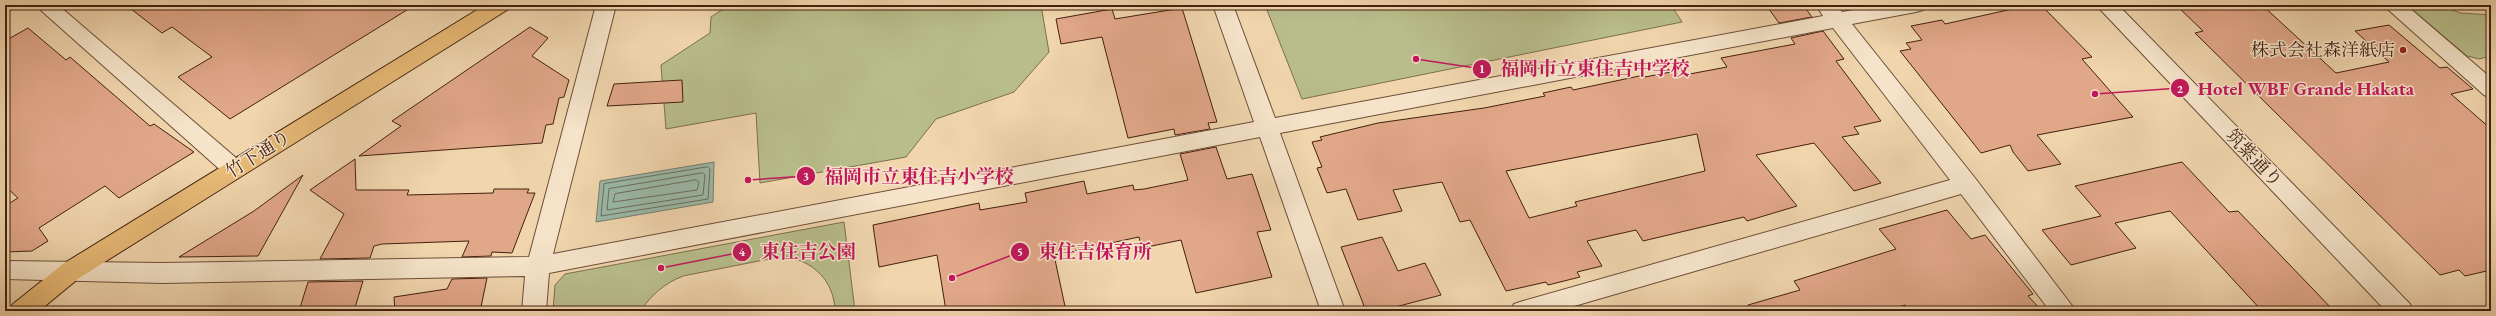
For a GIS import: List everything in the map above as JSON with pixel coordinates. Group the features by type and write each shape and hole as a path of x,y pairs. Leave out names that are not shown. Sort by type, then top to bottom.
{"highway":[{"name":"竹下通り","path":"22,311 70,271 500,5"}],"street":[{"path":"45,5 234,169"},
{"path":"534,311 538,266 606,5"},
{"path":"1223,5 1333,311"},
{"path":"5,270 162,273 538,266 1267,128 1832,13 1916,5"},
{"name":"筑紫通り","path":"2106,5 2402,311"},
{"path":"2393,5 2491,90"},
{"path":"1832,13 1967,184 2064,311"},
{"path":"2471,73 2491,68"},
{"path":"1523,311 1967,184"}],"green space":[{"path":"729,5 1041,5 1049,52 1014,92 936,119 906,157 760,183 756,113 666,129 661,65 710,33 711,17"},
{"path":"1265,5 1671,5 1682,22 1302,99"},
{"path":"2407,5 2436,5 2461,13 2491,15 2491,56 2479,59 2467,56"},
{"path":"844,222 855,311 835,311 831,290 820,274 813,267 804,262 784,256 683,276 658,290 640,311 553,311 555,285 565,274"}],"water":[{"path":"714,162 713,202 596,222 600,181"}],"building":[{"path":"126,5 415,5 230,119 178,77 212,57 172,27 162,33"},
{"path":"1766,5 1803,5 1812,17 1779,23"},
{"path":"2030,5 2041,5 2092,57 2082,59 2133,117 2037,135 2061,164 2028,171 2013,152 2010,145 1981,153 1900,51 1911,49 1906,43 1922,40 1911,26 1942,20 1945,24"},
{"path":"2176,5 2262,5 2336,73 2389,62 2355,31 2389,25 2440,68 2447,67 2473,89 2451,94 2491,129 2491,270 2465,276 2459,270 2440,275 2195,33 2203,31"},
{"path":"1182,8 1217,122 1208,123 1210,129 1175,135 1174,129 1128,138 1102,37 1061,44 1056,19 1112,9 1115,19"},
{"path":"530,27 548,38 532,56 569,80 564,97 559,98 553,124 546,125 542,143 359,156 401,126 392,121"},
{"path":"28,28 66,60 70,57 150,126 154,124 194,152 119,198 105,186 39,228 48,241 32,251 5,252 5,206 18,198 5,186 5,41"},
{"path":"1823,31 1844,59 1836,61 1881,121 1854,127 1859,134 1842,137 1881,183 1854,191 1814,143 1756,155 1797,206 1747,221 1744,217 1643,241 1636,230 1587,241 1602,266 1577,272 1580,277 1548,285 1546,282 1506,291 1470,220 1460,222 1442,182 1393,190 1402,211 1358,220 1346,189 1327,193 1317,168 1322,167 1312,142 1322,140 1320,137 1378,123 1484,108 1545,96 1543,93 1571,87 1573,90 1644,75 1645,77 1676,71 1679,76 1727,67 1721,58 1795,44 1791,38","holes":["1697,134 1705,171 1575,202 1577,206 1529,218 1506,171"]},
{"path":"682,80 683,102 607,106 614,84"},
{"path":"1216,147 1227,179 1252,174 1271,230 1257,232 1272,277 1196,293 1181,240 1142,248 1139,237 1054,255 1066,311 946,311 937,255 879,267 873,225 979,203 980,210 1027,202 1025,193 1084,181 1087,194 1133,185 1134,190 1144,189 1188,180 1180,154"},
{"path":"355,159 356,190 409,190 407,195 493,193 494,189 529,189 527,193 535,193 512,253 492,252 491,256 462,257 469,241 382,244 374,246 370,258 320,259 344,214 310,190"},
{"path":"2182,162 2229,212 2238,211 2334,311 2262,311 2170,211 2115,223 2136,248 2071,265 2042,230 2101,216 2075,186"},
{"path":"303,175 258,256 179,257 254,211"},
{"path":"1947,210 1971,239 1985,235 2033,294 2028,296 2042,311 1910,311 1905,305 1887,311 1749,311 1748,305 1800,290 1794,281 1896,249 1879,229"},
{"path":"1382,237 1398,271 1425,263 1441,295 1380,311 1366,311 1341,247"},
{"path":"487,278 481,307 476,308 475,311 395,311 394,297 447,289 452,279"},
{"path":"363,281 354,311 299,311 308,282"}],"place":[{"name":"株式会社森洋紙店","path":"2403,50"},
{"name":"福岡市立東住吉中学校","path":"1416,59"},
{"name":"Hotel WBF Grande Hakata","path":"2095,94"},
{"name":"福岡市立東住吉小学校","path":"748,180"},
{"name":"東住吉公園","path":"661,268"},
{"name":"東住吉保育所","path":"952,278"}]}
